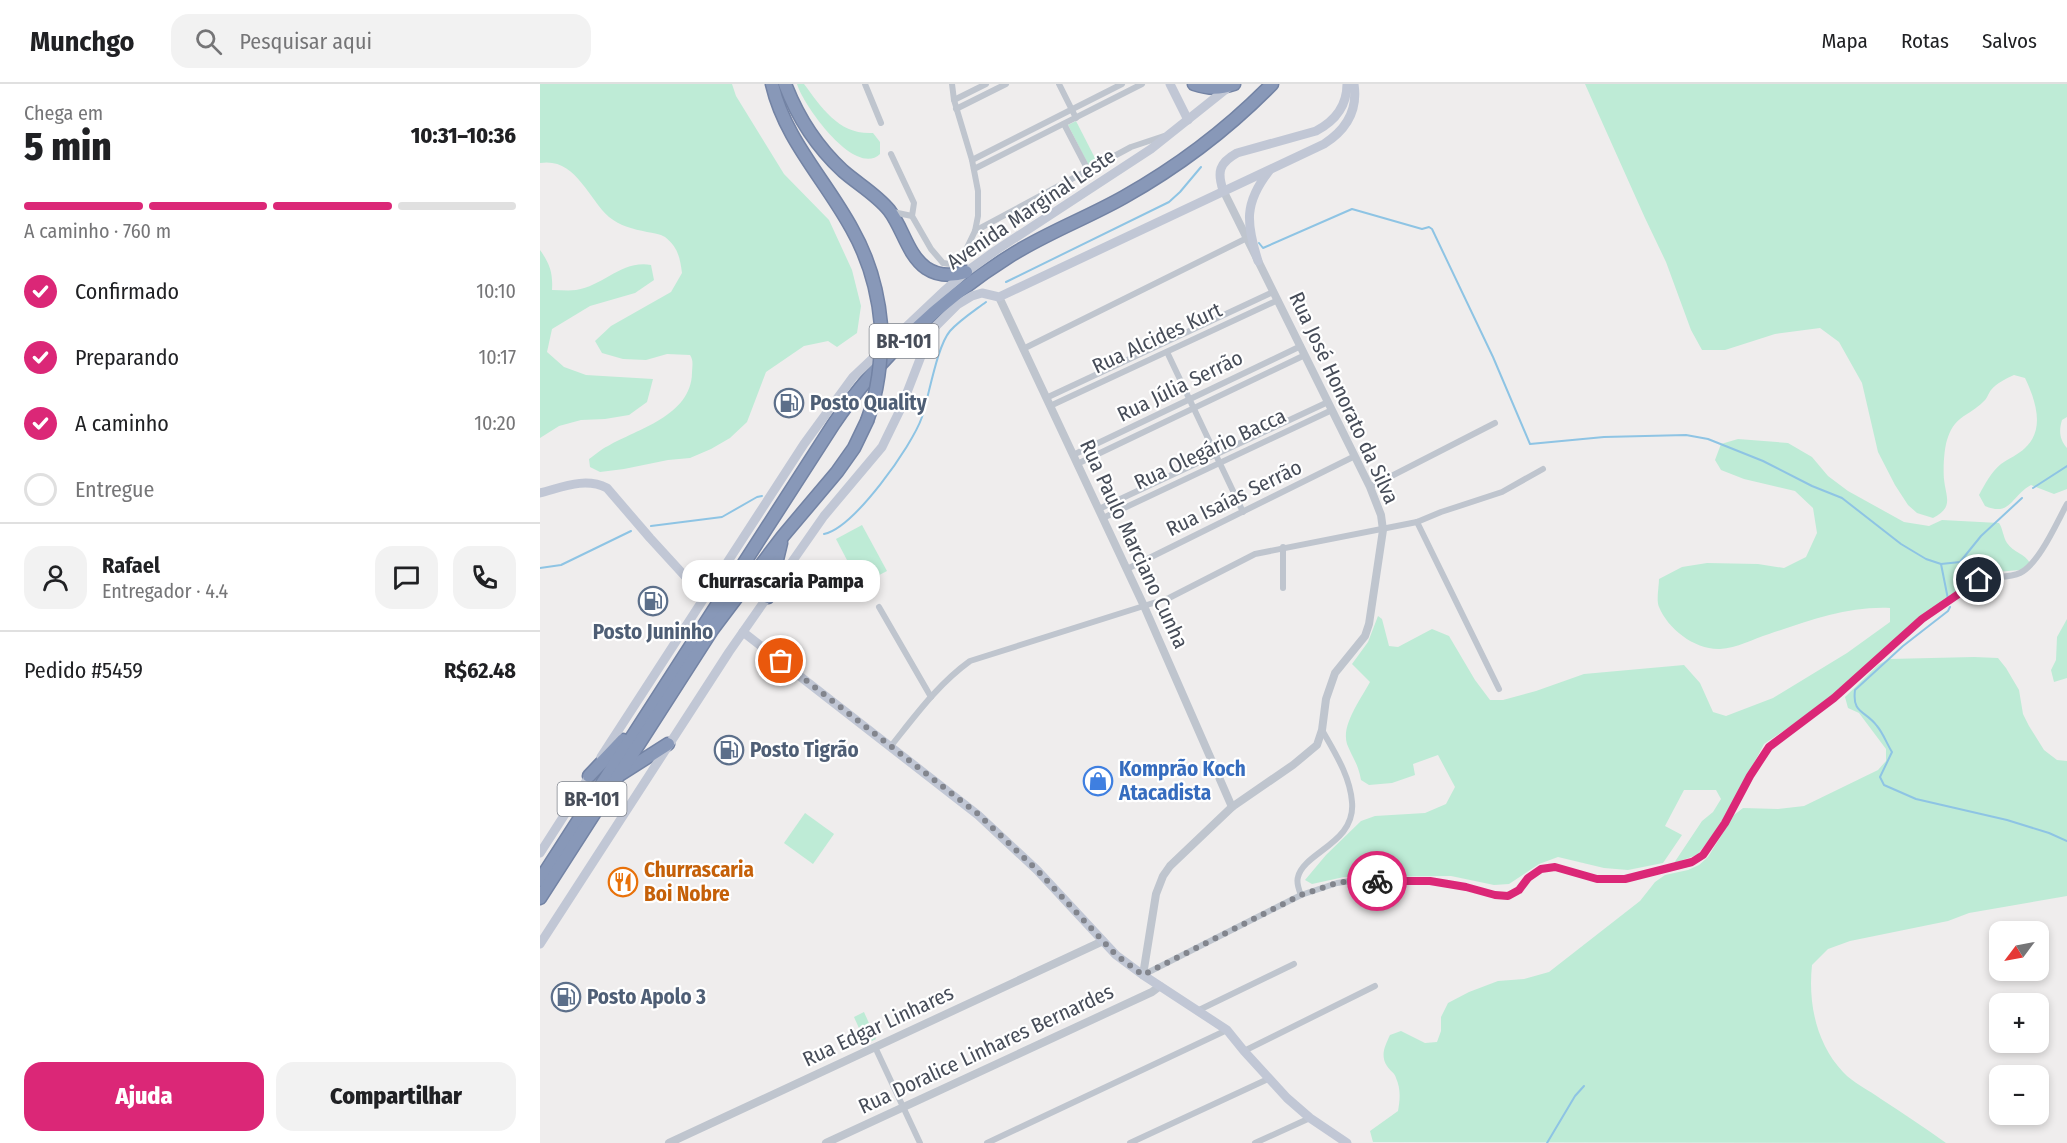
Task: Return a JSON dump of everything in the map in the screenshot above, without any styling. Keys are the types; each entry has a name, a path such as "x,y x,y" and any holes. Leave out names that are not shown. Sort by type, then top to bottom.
{"highway":[{"name":"BR-101","path":"540,898 712,630 783,536 842,466 854,448 867,421 878,386 881,368 881,325 876,290 860,243 842,211 790,133 772,84"},
{"path":"785,84 792,104 806,129 826,154 890,211 915,258 934,272 944,274 966,272"},
{"path":"1194,84 1218,89 1233,84"},
{"name":"BR-101","path":"540,880 837,418 871,373 936,312 1002,261 1161,176 1202,147 1242,114 1272,84"},
{"path":"768,597 783,536"},
{"path":"590,776 644,718"},
{"path":"618,776 668,744"}],"main road":[{"path":"1170,84 1188,120"},
{"name":"Avenida Marginal Leste","path":"540,853 704,597 840,391 871,358 966,272 1130,164 1172,134 1233,84"},
{"path":"1223,190 1219,176 1220,169 1229,157 1324,127 1340,111 1346,99 1347,84"},
{"path":"540,944 743,632 824,516 882,447 901,408 925,346 943,317 972,296 982,293 999,297 1324,144 1349,121 1356,95 1354,84"},
{"path":"1258,261 1249,236 1251,201 1259,184 1271,168"},
{"path":"540,493 580,482 599,484 607,488 704,597"},
{"path":"743,632 978,814 1037,870 1116,955 1227,1030 1268,1078 1310,1118 1347,1143"}],"street":[{"path":"865,84 882,123"},
{"path":"891,154 914,202 912,216 935,254 943,263 950,264 963,256 975,231 979,204 972,160 956,109 951,84"},
{"path":"954,100 986,84"},
{"path":"956,109 1006,84"},
{"path":"1059,84 1076,117"},
{"path":"972,160 1122,84"},
{"path":"974,169 1142,84"},
{"path":"1064,124 1088,170"},
{"path":"975,231 1131,147 1172,134"},
{"path":"1023,349 1249,236 1241,227 1223,190"},
{"path":"890,211 912,216"},
{"name":"Rua José Honorato da Silva","path":"1143,975 1156,894 1162,876 1232,807 1310,752 1320,740 1324,707 1335,673 1365,636 1369,624 1383,530 1381,515 1355,456 1258,261"},
{"name":"Rua Alcides Kurt","path":"1048,402 1273,291"},
{"name":"Rua Paulo Marciano Cunha","path":"999,297 1144,606 1232,807"},
{"name":"Rua Alcides Kurt","path":"1048,402 1164,353 1278,300"},
{"path":"1158,346 1190,400 1243,512"},
{"name":"Rua Júlia Serrão","path":"1075,460 1301,346"},
{"name":"Rua Júlia Serrão","path":"1075,460 1305,356"},
{"path":"1241,375 1245,384"},
{"name":"Rua Olegário Bacca","path":"1101,514 1216,454 1330,406"},
{"name":"Rua Olegário Bacca","path":"1101,514 1220,463 1330,406"},
{"path":"1370,487 1495,423"},
{"name":"Rua Isaías Serrão","path":"1126,569 1355,456"},
{"path":"891,746 931,697 957,670 970,661 1144,606 1191,588 1246,558 1282,547 1418,522 1502,492 1543,469"},
{"path":"1143,975 1301,895 1337,883 1430,881 1508,896 1519,890 1528,878 1541,869 1555,867 1597,879 1625,879 1692,862 1703,855 1725,823 1750,776 1769,747 1834,698 1922,619 1979,580 1989,576 2019,574 2027,569 2039,553 2067,504"},
{"path":"1418,522 1498,689"},
{"path":"1282,547 1283,588"},
{"path":"879,607 931,697"},
{"path":"1301,895 1297,880 1302,867 1333,844 1348,824 1353,804 1348,778 1322,730"},
{"name":"Rua Edgar Linhares","path":"669,1143 1103,941"},
{"path":"1199,1010 1294,964"},
{"name":"Rua Doralice Linhares Bernardes","path":"826,1143 1152,992 1160,986"},
{"path":"1244,1051 1375,986"},
{"path":"987,1143 1227,1030"},
{"path":"875,1047 920,1143"},
{"path":"1130,1143 1268,1078"},
{"path":"1255,1143 1310,1118"}],"green space":[{"path":"540,84 732,84 736,96 784,174 829,220 852,270 861,306 857,333 837,347 828,341 804,346 766,372 747,422 730,438 711,449 690,458 624,469 600,472 590,467 589,459 600,450 647,427 673,411 683,400 689,388 692,373 690,355 667,354 646,360 623,359 602,353 595,341 611,326 671,292 682,273 678,253 665,237 618,223 601,209 572,172 563,166 540,163"},
{"path":"797,84 804,84 825,111 841,125 850,130 873,133 880,142 880,154 870,159 857,156 844,148 819,122"},
{"path":"1585,84 2067,84 2067,417 2062,420 2060,431 2062,441 2067,448 2067,489 2054,494 2031,485 2010,504 2000,509 1985,506 1979,495 1994,471 2025,448 2035,432 2037,414 2025,378 2014,375 1999,383 1978,407 1959,420 1951,430 1944,458 1947,502 1944,510 1933,518 1917,513 1908,505 1895,485 1878,452 1862,383 1839,342 1820,328 1775,334 1725,350 1702,350 1691,330 1666,262"},
{"path":"1076,121 1097,162 1089,166 1068,125"},
{"path":"540,250 550,269 552,290 586,288 621,270 640,264 651,265 654,280 635,293 590,306 552,329 547,352 564,367 586,375 653,379 647,402 629,415 581,420 559,426 540,438"},
{"path":"1738,439 1788,443 1812,457 1828,476 1848,491 1904,522 1929,526 1942,520 1999,523 2007,543 2030,563 2020,570 1996,572 1976,578 1954,597 1921,618 1834,697 1764,744 1722,824 1697,855 1674,863 1702,821 1713,812 1721,799 1716,790 1684,790 1665,826 1682,835 1663,863 1628,870 1604,868 1558,857 1539,864 1509,884 1494,885 1451,876 1344,877 1312,884 1305,880 1326,855 1361,821 1375,816 1425,813 1446,804 1455,787 1438,755 1413,764 1415,775 1392,783 1369,785 1361,780 1346,737 1349,721 1370,682 1352,664 1368,642 1378,616 1382,619 1389,646 1398,647 1432,629 1449,636 1475,680 1490,700 1503,700 1536,691 1584,674 1684,665 1700,683 1713,712 1726,716 1773,698 1847,653 1890,622 1890,608 1859,609 1813,620 1739,645 1720,649 1692,642 1669,623 1658,604 1659,579 1682,567 1707,563 1758,564 1784,568 1806,557 1817,533 1813,508 1795,491 1744,479 1721,470 1715,460 1721,444"},
{"path":"862,525 887,571 860,585 836,539"},
{"path":"2067,619 2067,678 2054,682 2051,670 2056,660 2057,637"},
{"path":"1998,658 2019,690 2023,714 2044,750 2057,760 2067,761 2067,896 1969,913 1948,921 1850,941 1828,949 1812,965 1811,979 1813,1008 1820,1035 1834,1061 1843,1072 1946,1143 1373,1142 1370,1131 1398,1111 1399,1107 1398,1082 1384,1058 1385,1047 1390,1035 1401,1031 1425,1043 1437,1042 1441,1031 1441,1017 1448,1003 1498,981 1524,979 1549,972 1640,901 1655,882 1665,875 1699,865 1708,857 1734,815 1743,808 1778,809 1804,806 1878,770 1886,761 1886,749 1859,713 1848,708 1845,697 1878,665 1889,659"},
{"path":"805,813 834,834 813,864 784,843"},
{"path":"864,1012 876,1039 866,1044 854,1017"}],"waterway":[{"path":"1006,282 1169,202 1201,167"},
{"path":"1259,243 1263,248 1352,209 1422,229 1429,227 1432,229 1493,357 1530,444 1604,437 1686,435 1708,439 1763,461 1812,486 1842,498 1901,544 1926,559 1941,564 1960,562 1981,536 2022,498"},
{"path":"824,534 851,517 895,465 922,417 937,359 945,338 958,323 986,302"},
{"path":"2033,488 2067,466"},
{"path":"651,526 722,517 762,496"},
{"path":"540,568 561,565 631,531"},
{"path":"1941,564 1948,599"},
{"path":"1950,607 1855,690 1857,708 1877,726 1892,752 1880,777 1884,785 1916,799 2007,820 2067,841"},
{"path":"1547,1143 1575,1096 1584,1086"}],"way so far":[{"path":"781,661 978,814 1037,870 1116,955 1143,975 1301,895 1337,883 1377,881"}],"place":[{"name":"Posto Quality","path":"789,403"},
{"name":"Posto Juninho","path":"653,601"},
{"name":"Churrascaria Pampa","path":"781,661"},
{"name":"Posto Tigrão","path":"729,750"},
{"name":"Komprão Koch Atacadista","path":"1098,781"},
{"name":"Churrascaria Boi Nobre","path":"623,882"},
{"name":"Posto Apolo 3","path":"566,997"}],"route":[{"path":"1377,881 1430,881 1508,896 1519,890 1528,878 1541,869 1555,867 1597,879 1625,879 1692,862 1703,855 1725,823 1750,776 1769,747 1834,698 1922,619 1979,580"}]}
